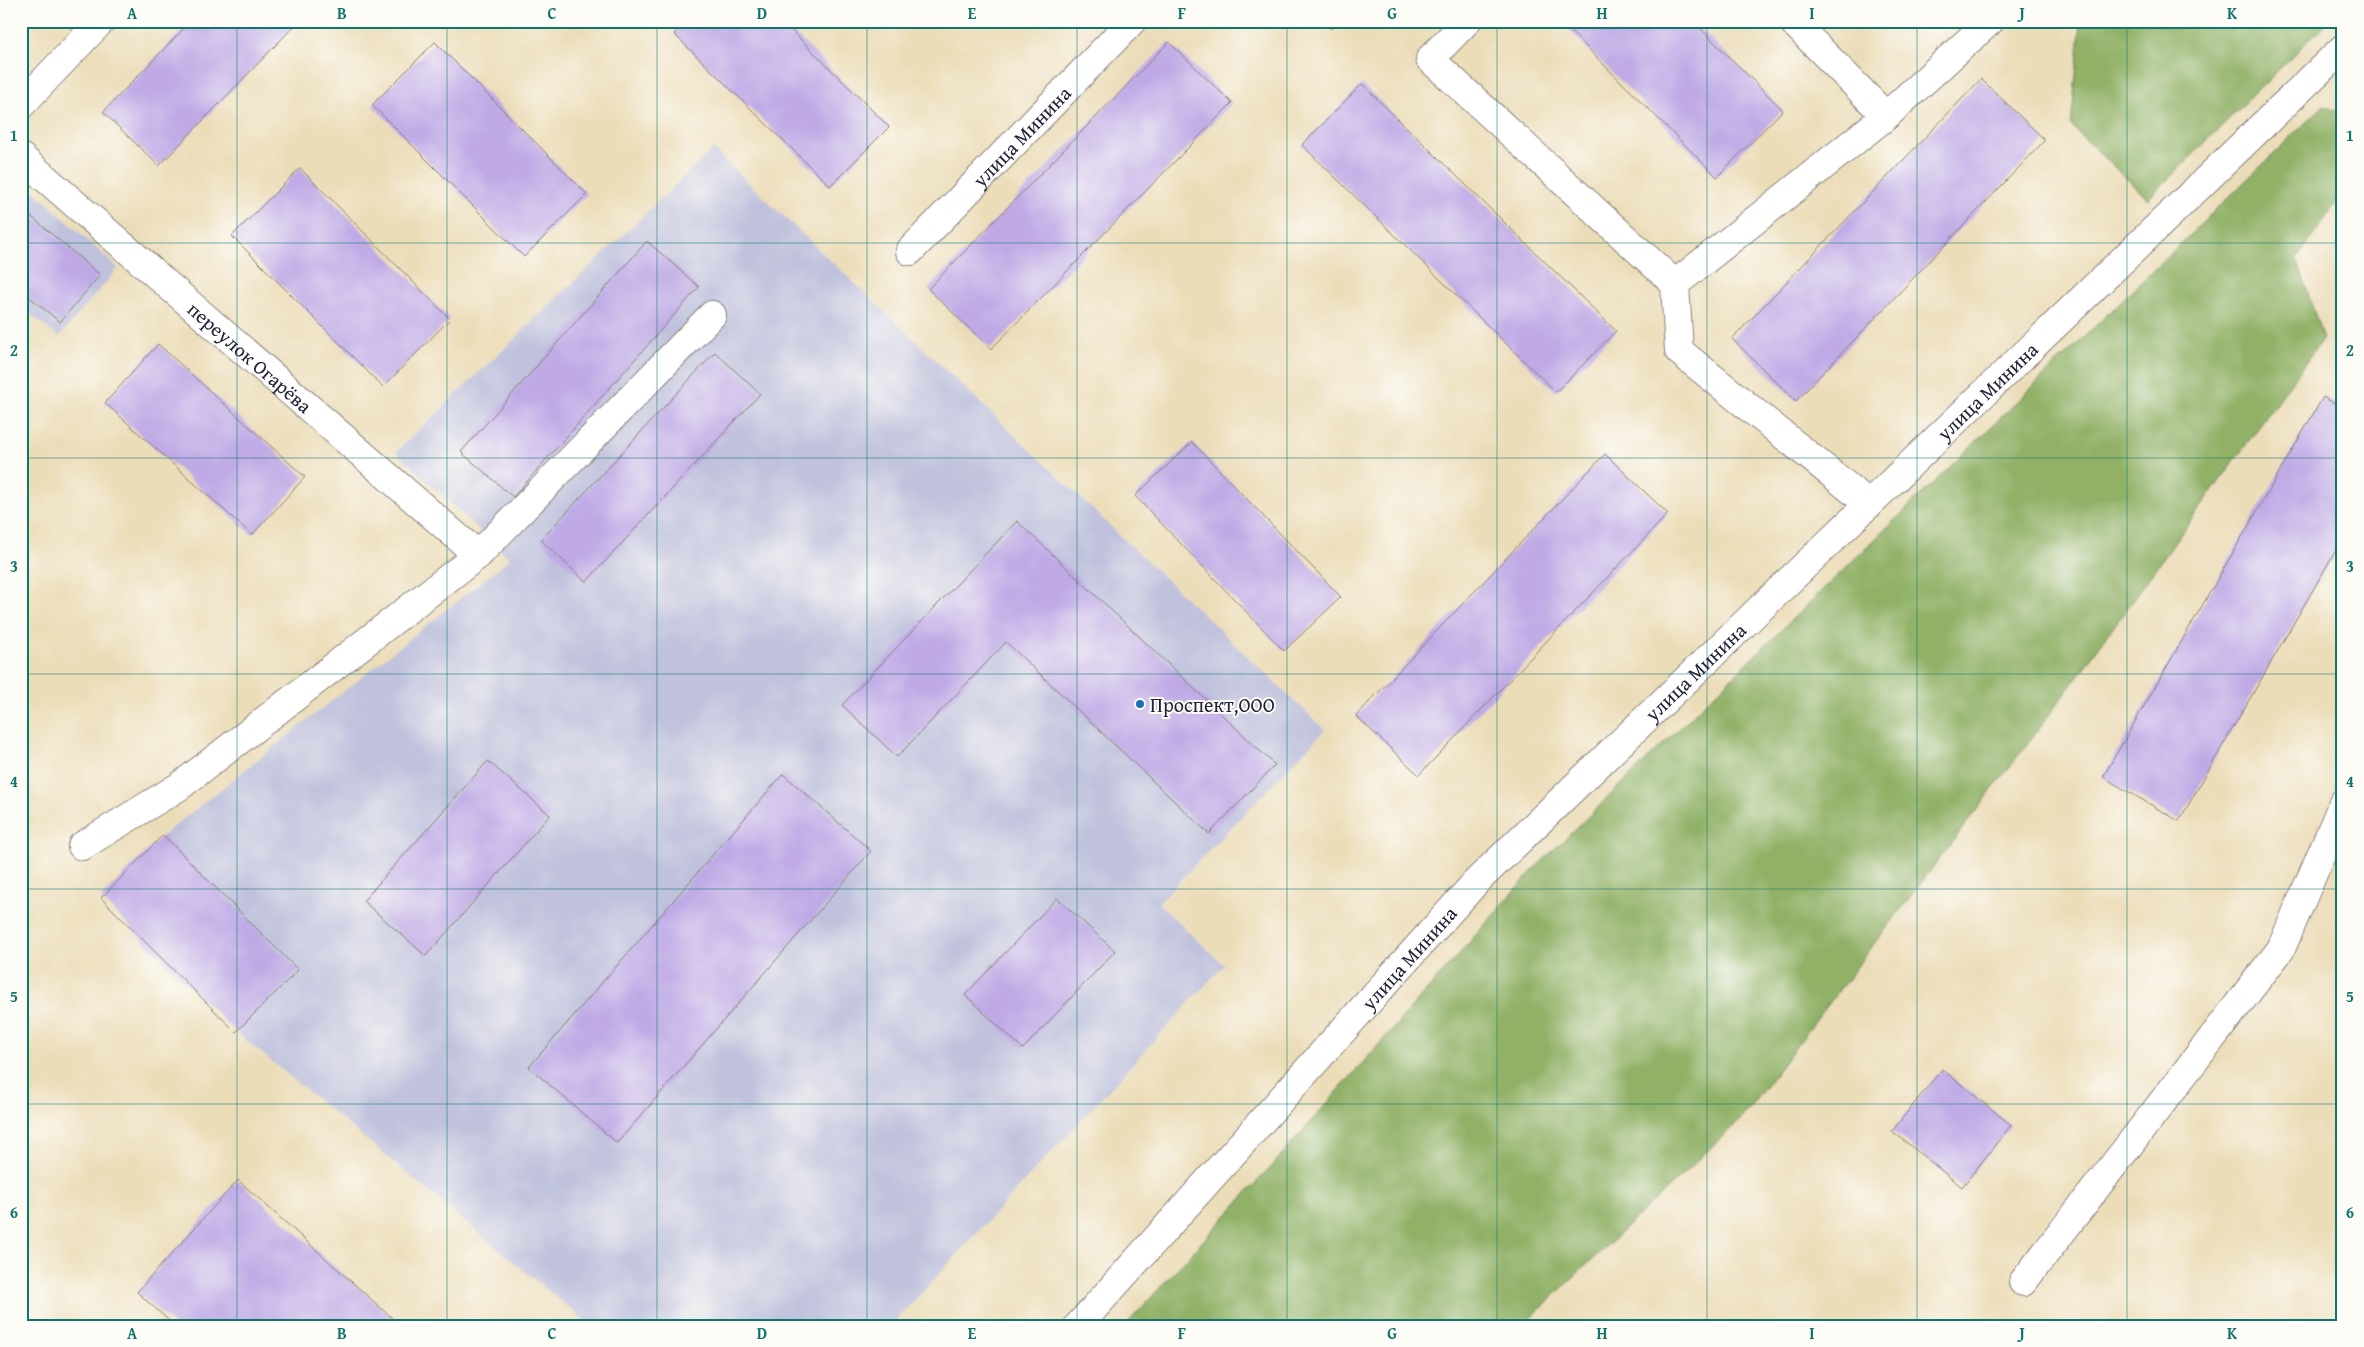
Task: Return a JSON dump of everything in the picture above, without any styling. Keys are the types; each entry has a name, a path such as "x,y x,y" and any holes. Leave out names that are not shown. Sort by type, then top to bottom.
{"street":[{"path":"21,105 101,21"},
{"name":"улица Минина","path":"910,251 1132,21"},
{"path":"1467,21 1430,59 1676,284 1679,351 1869,504"},
{"path":"1792,21 1886,116"},
{"path":"1676,284 1886,116 1990,21"},
{"name":"улица Минина","path":"1078,1326 1477,881 2343,48"},
{"name":"переулок Огарёва","path":"21,157 478,555"},
{"path":"82,846 180,786 478,555 712,314"},
{"path":"2023,1282 2281,949 2343,803"}],"shaded area":[{"path":"713,149 1325,730 1158,903 1224,965 891,1326 591,1326 236,1032 101,898 163,835 510,559 396,452"},
{"path":"21,179 118,268 59,337 21,307"}],"green space":[{"path":"2081,21 2328,21 2148,199 2071,126"},
{"path":"2323,106 2343,113 2343,193 2297,259 2323,339 2053,710 1740,1120 1522,1326 1125,1326 1277,1160 1535,868"}],"building":[{"path":"191,21 299,21 159,166 103,112"},
{"path":"686,21 782,21 889,127 830,186 674,34"},
{"path":"1323,21 1339,21 1331,29"},
{"path":"1560,21 1693,21 1783,110 1717,177"},
{"path":"435,42 587,194 524,257 372,105"},
{"path":"1169,42 1232,103 991,349 928,289"},
{"path":"1981,79 2045,140 1796,401 1732,339"},
{"path":"1362,84 1616,331 1556,392 1302,145"},
{"path":"300,168 450,319 383,387 232,236"},
{"path":"21,208 100,275 60,322 21,290"},
{"path":"647,241 699,287 513,497 461,452"},
{"path":"158,344 305,477 252,535 105,403"},
{"path":"715,352 760,394 586,582 541,540"},
{"path":"2323,397 2343,408 2343,538 2179,821 2103,777"},
{"path":"1192,442 1341,597 1284,651 1135,496"},
{"path":"1605,454 1668,514 1419,775 1356,716"},
{"path":"1017,521 1275,765 1209,834 1006,642 897,757 842,705"},
{"path":"488,761 550,815 426,956 363,901"},
{"path":"783,774 871,851 617,1143 529,1067"},
{"path":"163,835 298,970 236,1032 101,898"},
{"path":"1057,898 1115,951 1023,1049 965,995"},
{"path":"1942,1069 2011,1125 1962,1187 1892,1131"},
{"path":"238,1180 401,1326 175,1326 137,1292"}],"place":[{"name":"Проспект,ООО","path":"1140,704"}]}
